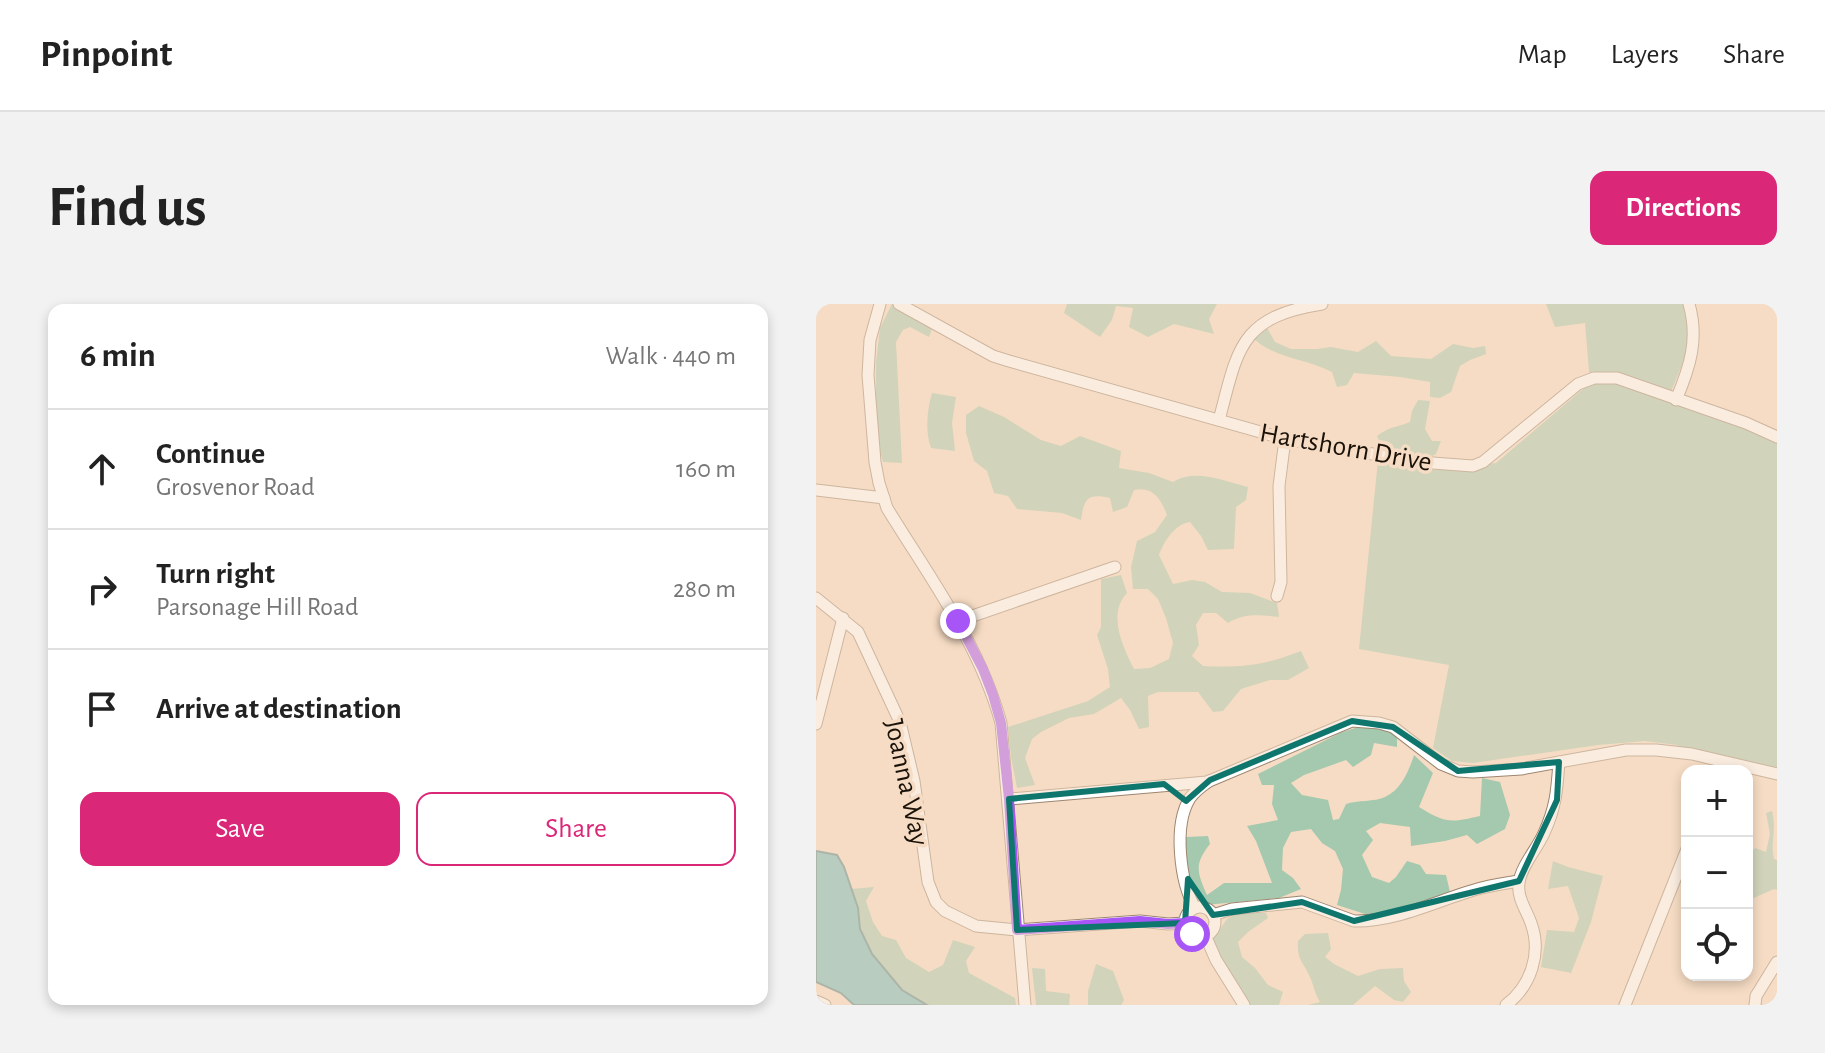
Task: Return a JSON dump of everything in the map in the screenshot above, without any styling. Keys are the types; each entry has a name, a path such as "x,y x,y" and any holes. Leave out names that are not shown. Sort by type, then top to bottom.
{"street":[{"path":"880,304 870,340 868,375 879,483 887,508 973,647 1001,723 1025,1005"},
{"name":"Hartshorn Drive","path":"899,304 993,356 1285,439 1419,462 1473,466 1495,454 1573,388 1594,378 1617,378 1746,423 1777,437"},
{"path":"1219,420 1237,355 1243,344 1259,326 1285,311 1303,305 1322,304"},
{"path":"1676,400 1690,366 1694,345 1689,304"},
{"path":"1277,596 1281,582 1279,486 1285,439"},
{"path":"816,490 884,498"},
{"path":"958,621 1115,567"},
{"name":"Joanna Way","path":"816,598 858,632 900,722 914,781 928,882 936,902 945,911 976,926 1017,930 1140,921 1185,923"},
{"path":"816,724 843,618"},
{"path":"1195,908 1186,887 1181,855 1186,807 1193,794 1210,780 1352,721 1393,727 1441,764 1458,771 1521,769 1626,750 1692,754 1712,765"},
{"path":"1506,1005 1519,994 1533,968 1535,938 1532,924 1520,901 1519,881 1544,834 1557,800 1559,762"},
{"path":"1753,771 1777,774"},
{"path":"1009,799 1210,780"},
{"path":"1164,784 1179,795 1186,807"},
{"path":"1625,1005 1681,864"},
{"path":"1213,915 1232,909 1302,902 1361,921 1392,916 1484,887 1519,881"},
{"path":"1195,908 1204,908 1213,915 1215,921 1211,932 1198,936 1188,930 1185,923 1188,914 1195,908"},
{"path":"1205,935 1216,960 1244,1005"},
{"path":"1755,1005 1756,996 1777,962"},
{"path":"816,1001 825,1005"}],"highlighted area":[{"path":"1352,721 1393,727 1458,771 1559,762 1557,800 1519,881 1354,921 1302,902 1213,915 1188,879 1185,923 1017,930 1009,799 1164,784 1186,801 1210,780"}],"green space":[{"path":"892,304 933,326 929,337 910,327 903,330 896,342 902,463 883,462 876,437 876,363 880,328"},
{"path":"1067,304 1217,304 1209,319 1214,334 1174,324 1148,337 1129,327 1133,308 1116,306 1112,320 1100,337 1064,313"},
{"path":"1546,304 1683,304 1693,338 1668,399 1777,435 1777,778 1753,771 1753,765 1731,765 1692,754 1677,745 1645,741 1473,763 1452,761 1433,748 1449,665 1359,649 1378,460 1435,470 1496,463 1590,383 1585,323 1555,327"},
{"path":"1266,326 1275,342 1291,349 1331,347 1358,352 1376,341 1391,356 1431,359 1453,344 1473,348 1485,346 1486,354 1460,366 1451,392 1440,398 1430,397 1430,382 1400,377 1354,373 1347,385 1337,387 1332,372 1270,350 1252,337"},
{"path":"932,393 956,397 952,423 955,451 931,448 927,420"},
{"path":"1418,400 1430,401 1425,429 1432,441 1441,441 1436,454 1423,461 1384,451 1377,436 1410,422"},
{"path":"979,406 1041,440 1061,446 1080,436 1121,451 1119,468 1149,473 1173,482 1200,476 1248,487 1246,500 1236,507 1234,549 1208,550 1190,522 1171,534 1159,555 1173,584 1192,580 1205,582 1222,592 1250,593 1277,603 1279,617 1247,616 1228,623 1216,613 1203,613 1196,625 1199,645 1192,656 1203,666 1229,666 1276,660 1301,651 1309,668 1288,680 1270,680 1241,689 1223,711 1213,712 1198,692 1158,692 1148,696 1149,727 1139,729 1121,698 1094,714 1069,718 1032,739 1025,758 1035,785 1017,788 1008,727 1088,701 1110,687 1108,669 1097,635 1101,627 1101,579 1121,575 1127,593 1118,611 1119,631 1134,669 1150,668 1169,659 1173,643 1166,618 1158,599 1148,589 1133,589 1131,567 1137,541 1155,532 1167,515 1155,495 1141,489 1134,490 1127,507 1113,512 1110,498 1097,496 1088,499 1081,520 1062,513 1017,509 1008,496 994,493 987,471 974,461 966,433 966,415"},
{"path":"1361,726 1397,733 1397,747 1374,743 1371,755 1353,767 1346,760 1291,783 1302,795 1328,800 1333,820 1339,819 1346,804 1376,800 1396,790 1414,755 1433,773 1419,807 1442,819 1480,816 1482,778 1500,782 1510,815 1505,829 1477,844 1467,835 1411,846 1410,827 1380,823 1366,831 1373,840 1362,855 1372,877 1389,883 1407,861 1420,865 1426,874 1446,875 1450,892 1393,911 1365,914 1337,905 1343,869 1335,851 1322,843 1311,829 1291,832 1283,848 1282,870 1301,889 1279,898 1205,905 1191,894 1184,863 1186,837 1208,836 1210,844 1199,863 1207,895 1224,883 1272,883 1247,826 1278,820 1272,804 1274,785 1262,785 1258,774 1340,733"},
{"path":"1772,811 1774,824 1777,890 1753,898 1753,850 1755,848 1766,852 1770,834 1766,813"},
{"path":"1553,861 1603,876 1591,922 1571,973 1541,967 1547,930 1574,932 1579,918 1568,886 1548,889"},
{"path":"874,887 866,901 873,922 882,936 896,940 906,958 929,972 943,965 953,940 975,947 966,961 969,973 1015,998 1016,1005 927,1005 902,990 872,954 860,929 858,908 851,889"},
{"path":"1238,913 1266,913 1268,918 1238,942 1242,957 1268,985 1283,992 1279,1005 1249,1005 1209,945 1227,919"},
{"path":"1328,933 1331,949 1325,957 1358,976 1380,969 1403,968 1404,981 1411,992 1403,1002 1394,1000 1375,986 1353,1005 1308,1005 1320,1002 1300,957 1298,941 1305,934"},
{"path":"1096,964 1113,971 1124,1000 1121,1005 1088,1005 1088,991"},
{"path":"1032,968 1045,969 1046,991 1070,994 1069,1005 1036,1005"}],"water":[{"path":"816,851 837,855 844,867 858,908 860,929 872,954 902,990 927,1005 854,1005 841,993 816,982"}],"route":[{"path":"958,621 983,669 1001,723 1017,930 1140,921 1185,923 1192,934"}]}
